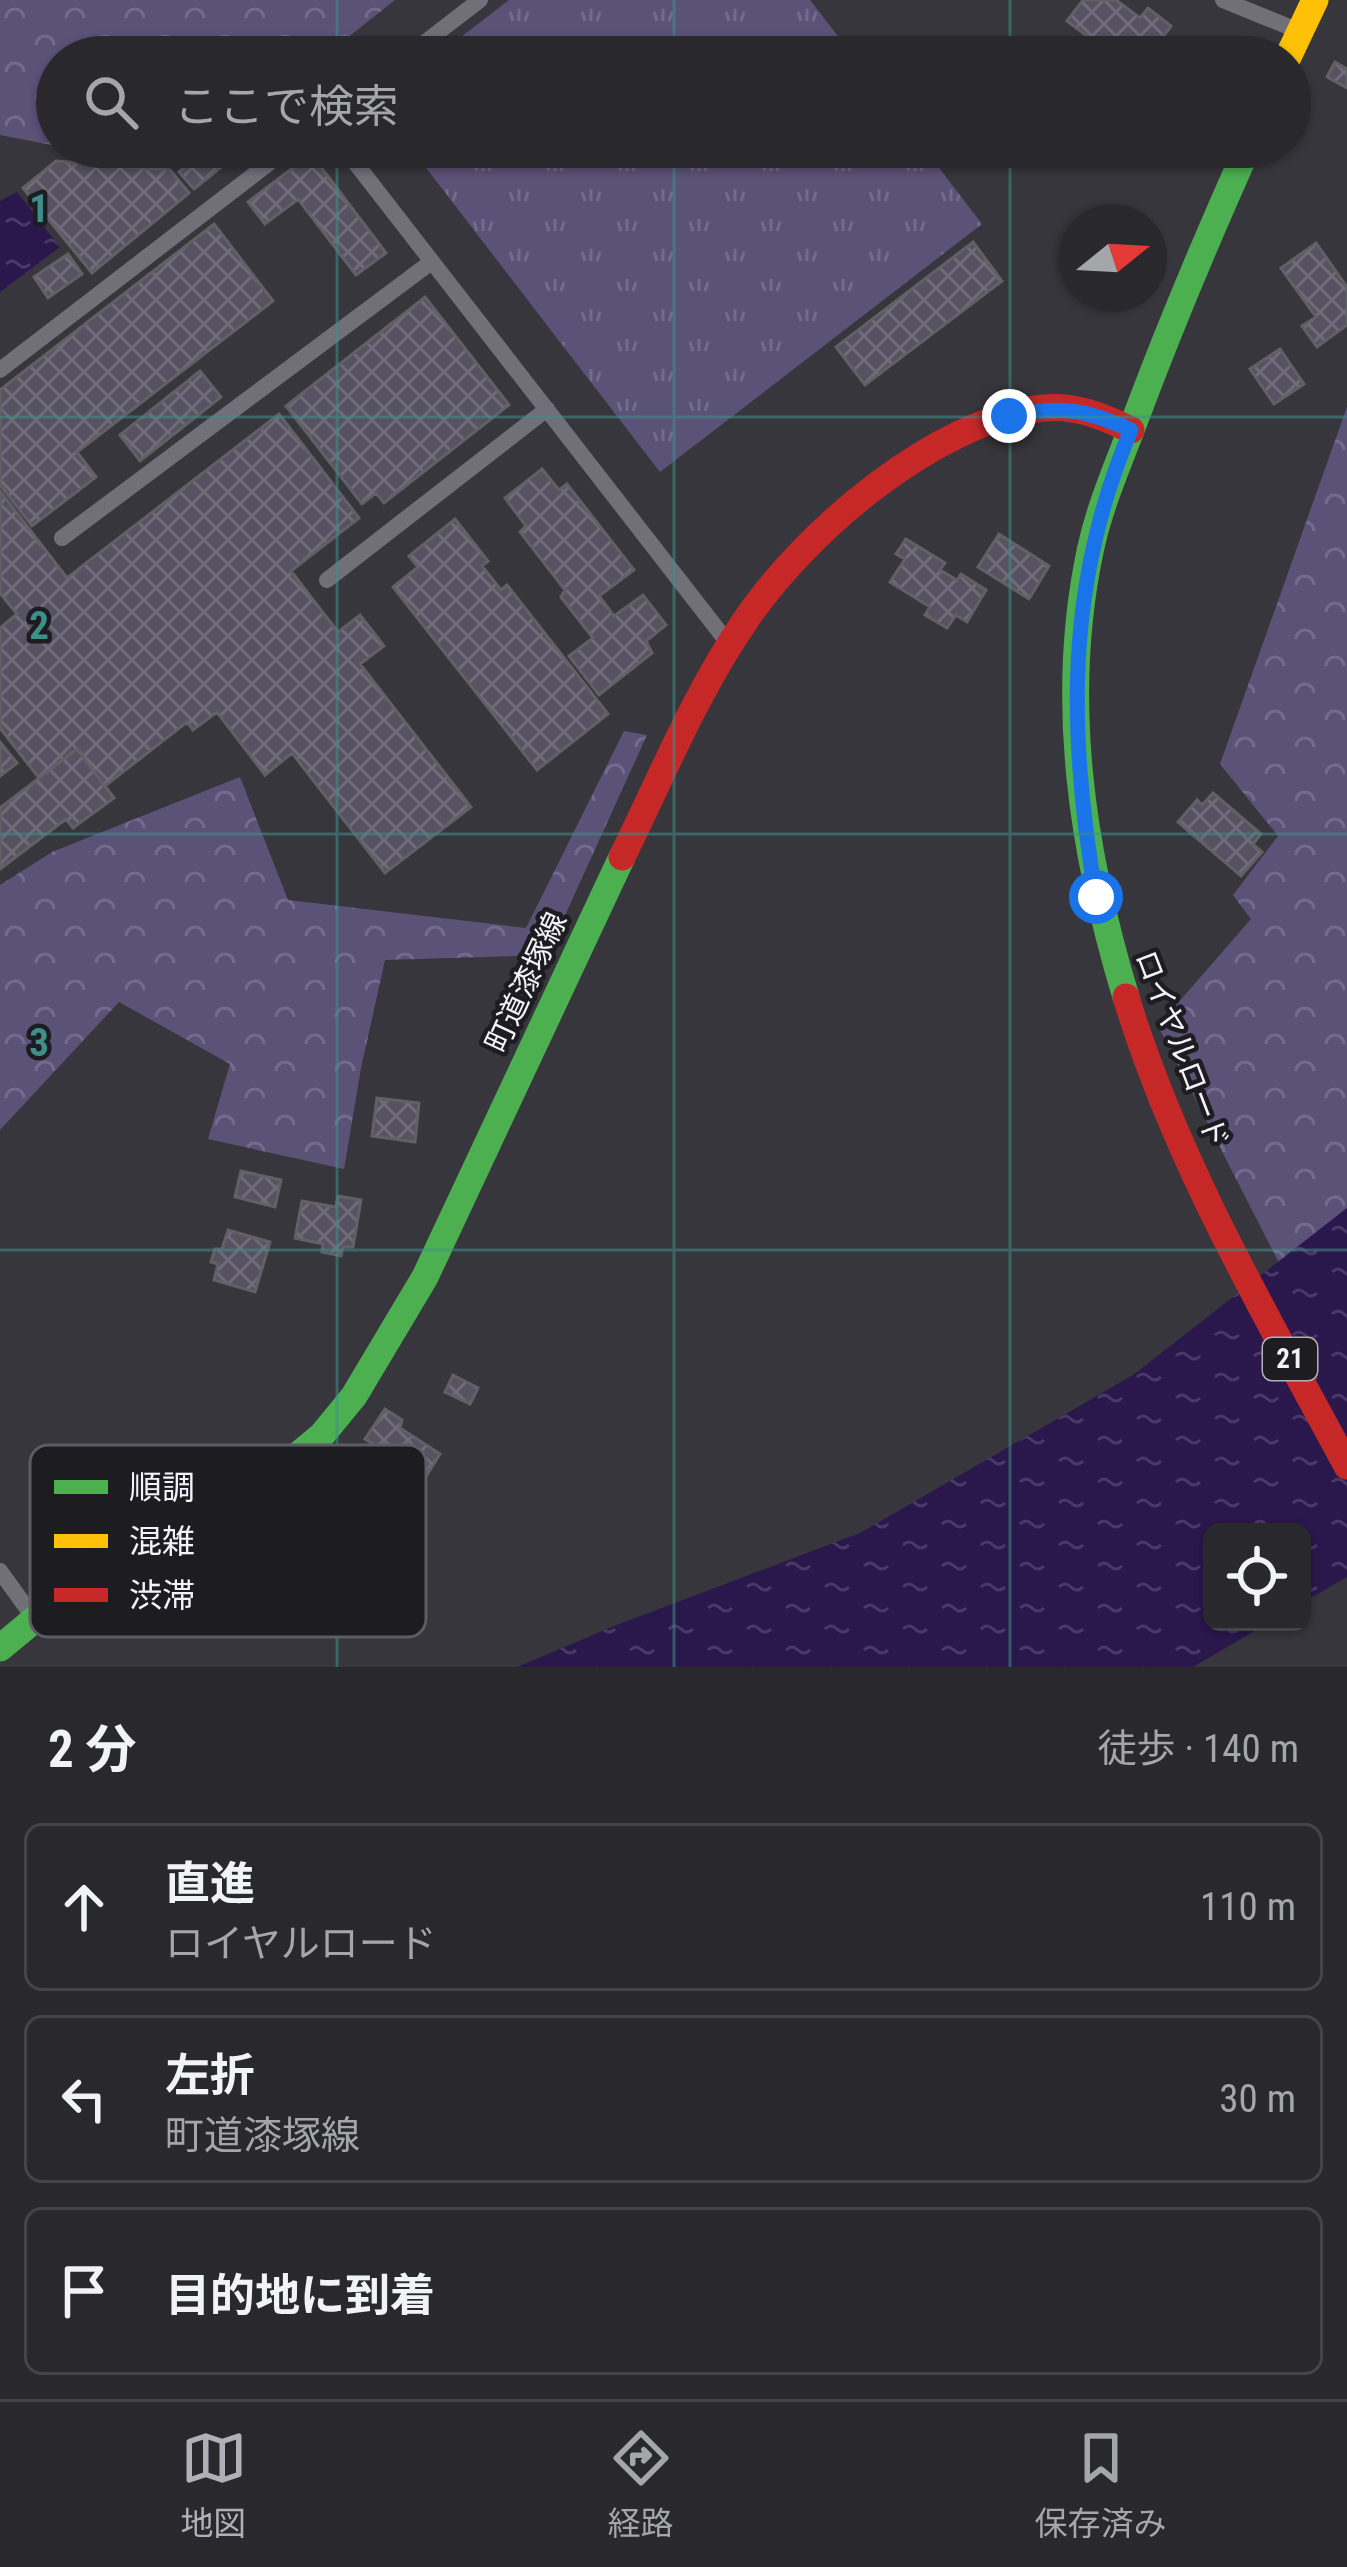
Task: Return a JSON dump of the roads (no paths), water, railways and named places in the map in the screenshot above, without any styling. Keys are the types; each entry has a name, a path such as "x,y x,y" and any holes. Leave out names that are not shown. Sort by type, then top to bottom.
{"street":[{"path":"1297,36 1315,0"},
{"name":"ロイヤルロード","path":"1239,168 1156,360 1112,473 1096,531 1078,625 1075,711 1082,814 1096,897 1151,1078 1233,1251 1347,1466"},
{"name":"町道漆塚線","path":"310,1445 354,1396 424,1277 580,942 729,644 775,582 891,473 945,441 1009,416 1052,408 1090,411 1131,430"},
{"name":"町道漆塚線","path":"0,1648 30,1623"}],"lane":[{"path":"434,36 481,0"},
{"path":"1223,0 1280,36"},
{"path":"0,370 263,168"},
{"path":"359,168 729,644"},
{"path":"62,538 430,263"},
{"path":"327,580 547,409"},
{"path":"0,1571 30,1612"}],"water":[{"path":"17,192 60,247 0,292 0,201"},
{"path":"1347,1208 1347,1577 1311,1598 1311,1523 1203,1523 1203,1631 1255,1631 1193,1667 517,1667 860,1533 1133,1375"}]}
